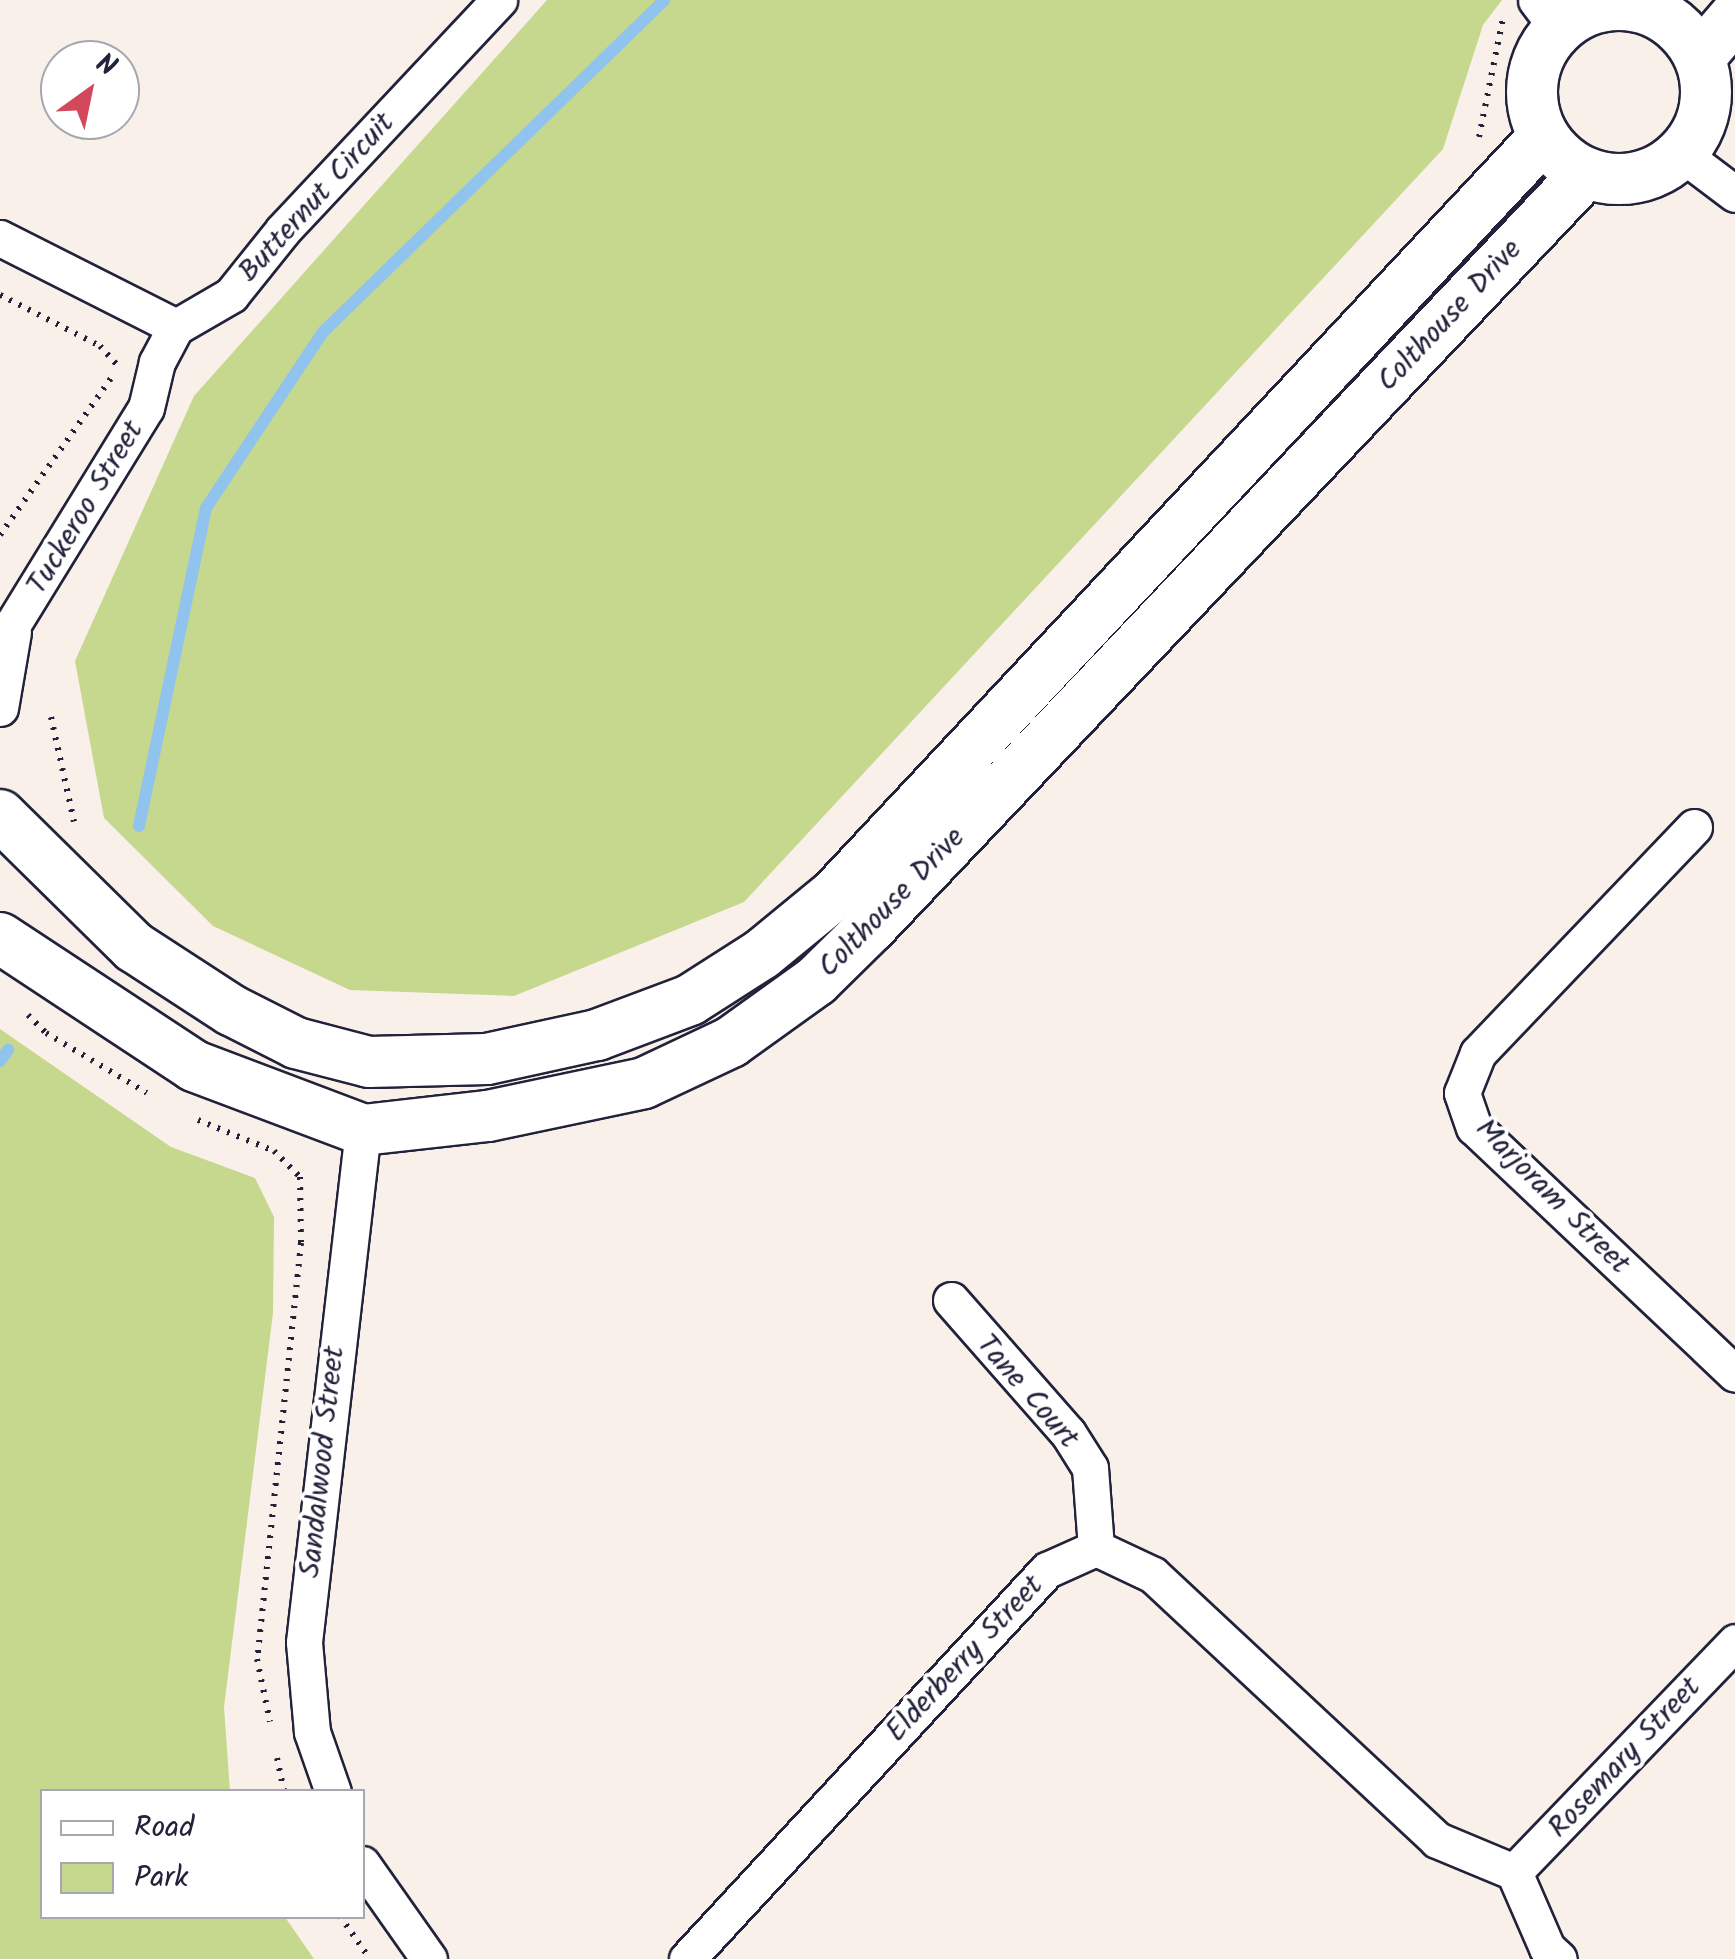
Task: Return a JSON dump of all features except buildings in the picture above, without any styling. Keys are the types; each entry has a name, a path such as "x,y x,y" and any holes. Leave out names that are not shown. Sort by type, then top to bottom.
{"street":[{"name":"Butternut Circuit","path":"176,327 231,295 282,230 499,0"},
{"path":"1662,6 1700,57 1706,108 1682,154 1637,178 1586,173 1544,136 1532,80 1534,13 1662,6"},
{"path":"1700,57 1735,16"},
{"name":"Colthouse Drive","path":"0,815 134,948 231,1010 296,1043 368,1062 487,1059 597,1036 690,1000 762,954 835,894 1544,136"},
{"path":"1682,154 1735,194"},
{"name":"Colthouse Drive","path":"0,938 194,1066 363,1130 488,1116 644,1083 731,1042 816,982 1586,173"},
{"path":"0,238 176,327"},
{"name":"Tuckeroo Street","path":"0,708 6,638 88,494 146,408 157,362 176,327"},
{"name":"Marjoram Street","path":"1694,826 1478,1053 1462,1092 1474,1127 1735,1374"},
{"path":"363,1130 368,1062"},
{"name":"Sandalwood Street","path":"332,1789 312,1732 304,1642 363,1130"},
{"name":"Tane Court","path":"951,1300 1068,1433 1090,1468 1096,1548"},
{"path":"1096,1548 1153,1575 1438,1840 1514,1872 1548,1948 1559,1959"},
{"name":"Elderberry Street","path":"687,1959 1047,1570 1096,1548"},
{"name":"Rosemary Street","path":"1514,1872 1735,1642"},
{"path":"365,1868 429,1959"}],"path":[{"path":"1472,152 1534,13"},
{"path":"0,295 100,346 119,364 0,535"},
{"path":"51,718 78,834"},
{"path":"23,1010 46,1033 160,1100"},
{"path":"193,1118 274,1151 300,1178 301,1243 257,1659 272,1735"},
{"path":"276,1754 283,1789"},
{"path":"342,1919 370,1959"}],"green space":[{"path":"547,0 1502,0 1483,25 1443,149 744,902 514,996 350,990 213,926 104,818 75,661 194,396"},
{"path":"0,1029 171,1147 255,1178 274,1217 273,1313 224,1707 230,1789 40,1789 40,1919 286,1919 314,1959 0,1959"}],"waterway":[{"path":"139,826 206,508 323,332 664,0"},
{"path":"0,1061 8,1050"}]}
